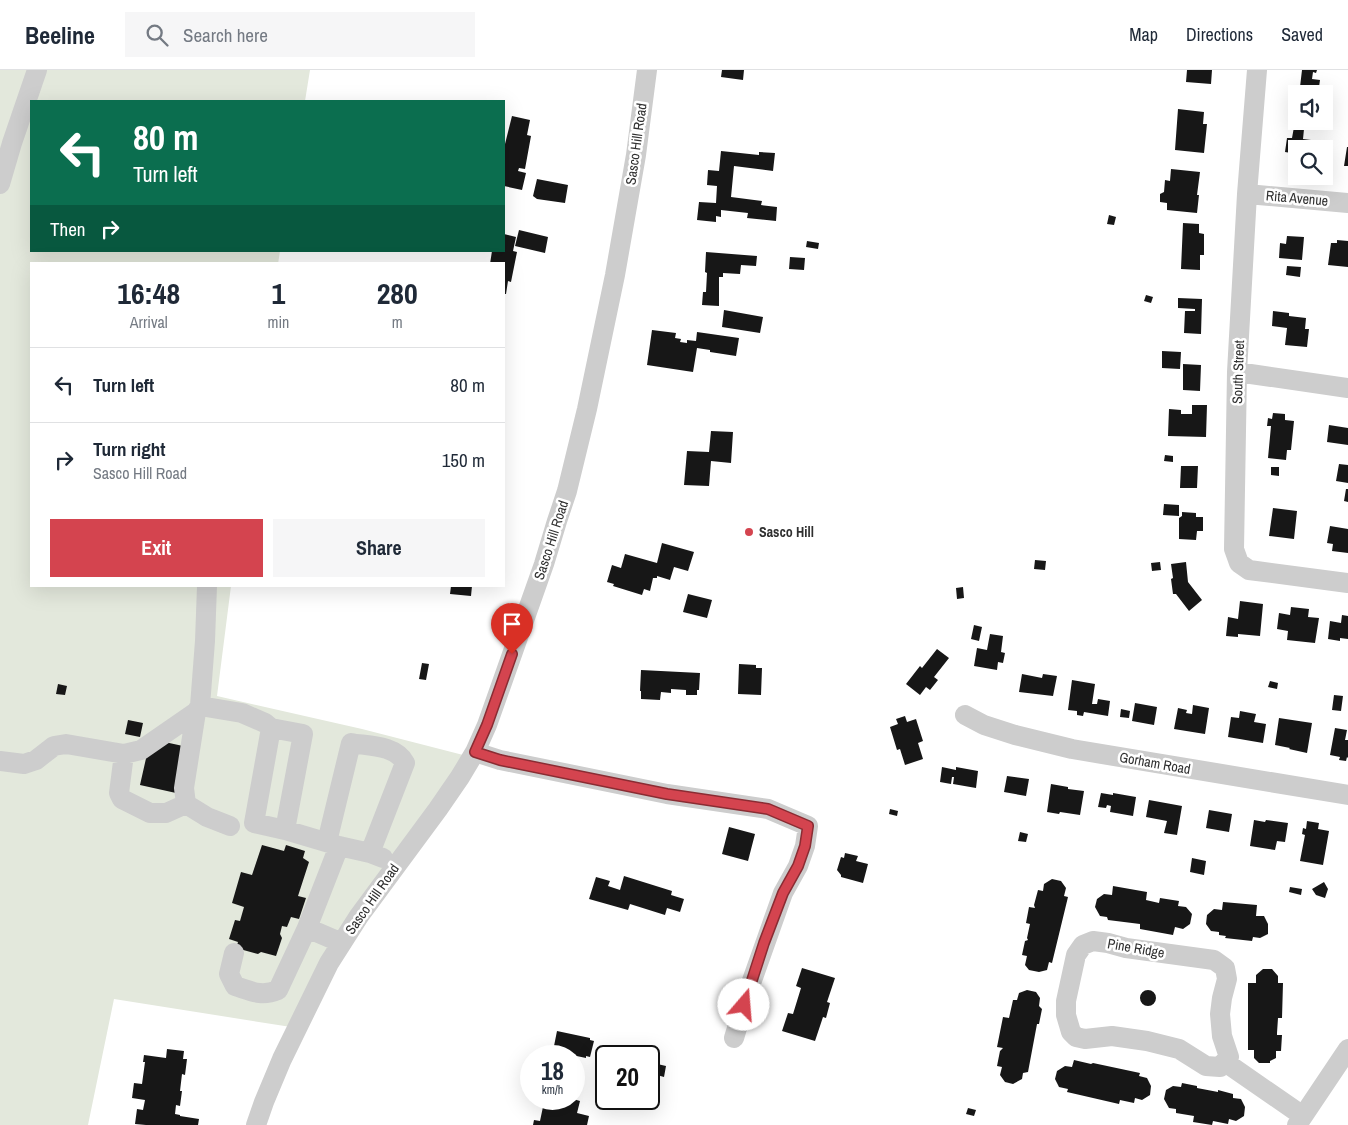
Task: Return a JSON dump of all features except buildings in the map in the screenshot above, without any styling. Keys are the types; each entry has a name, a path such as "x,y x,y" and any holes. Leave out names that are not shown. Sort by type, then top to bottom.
{"street":[{"path":"0,184 37,70"},
{"name":"Sasco Hill Road","path":"256,1125 286,1050 329,963 359,916 460,777 475,752 487,725 544,564 568,488 587,409 615,275 636,155 647,70"},
{"name":"South Street","path":"1257,70 1247,194 1237,372 1234,549 1239,563 1249,570 1348,583"},
{"name":"Rita Avenue","path":"1247,194 1348,203"},
{"path":"1237,372 1348,388"},
{"path":"186,804 184,788 198,709 205,641 207,587"},
{"path":"0,761 24,764 36,760 54,746 66,744 124,754 141,750 198,709 242,713 266,723 271,728 303,734 284,830"},
{"name":"Gorham Road","path":"965,715 984,725 1015,735 1072,749 1348,795"},
{"path":"271,728 254,824 370,853 396,864"},
{"path":"234,953 229,974 234,986 258,994 270,994 278,990 307,928 333,844 351,743 388,749 401,756 405,763 370,853"},
{"path":"475,752 500,760 667,794 768,809 808,826 805,846 798,866 783,893 749,988 734,1038"},
{"path":"124,754 119,793 122,799 150,813 166,813 186,804"},
{"path":"186,804 207,817 230,826"},
{"path":"307,928 342,943"},
{"name":"Pine Ridge","path":"1093,941 1126,948 1214,960 1225,968 1227,979 1220,1014 1222,1036 1229,1057 1224,1062 1220,1068 1206,1066 1179,1049 1147,1040 1112,1036 1085,1039 1076,1037 1071,1032 1066,1015 1066,1000 1076,954 1083,945 1093,941"},
{"path":"1224,1062 1300,1120 1348,1049"}],"shaded area":[{"path":"0,70 310,70 305,100 30,100 30,252 280,252 278,262 30,262 30,587 231,587 217,696 362,729 467,756 291,1027 114,999 88,1125 0,1125"}],"place":[{"name":"Sasco Hill","path":"749,532"}],"route":[{"path":"512,654 487,725 475,752 500,760 667,794 768,809 808,826 805,846 798,866 783,893 764,943 744,1005"}]}
